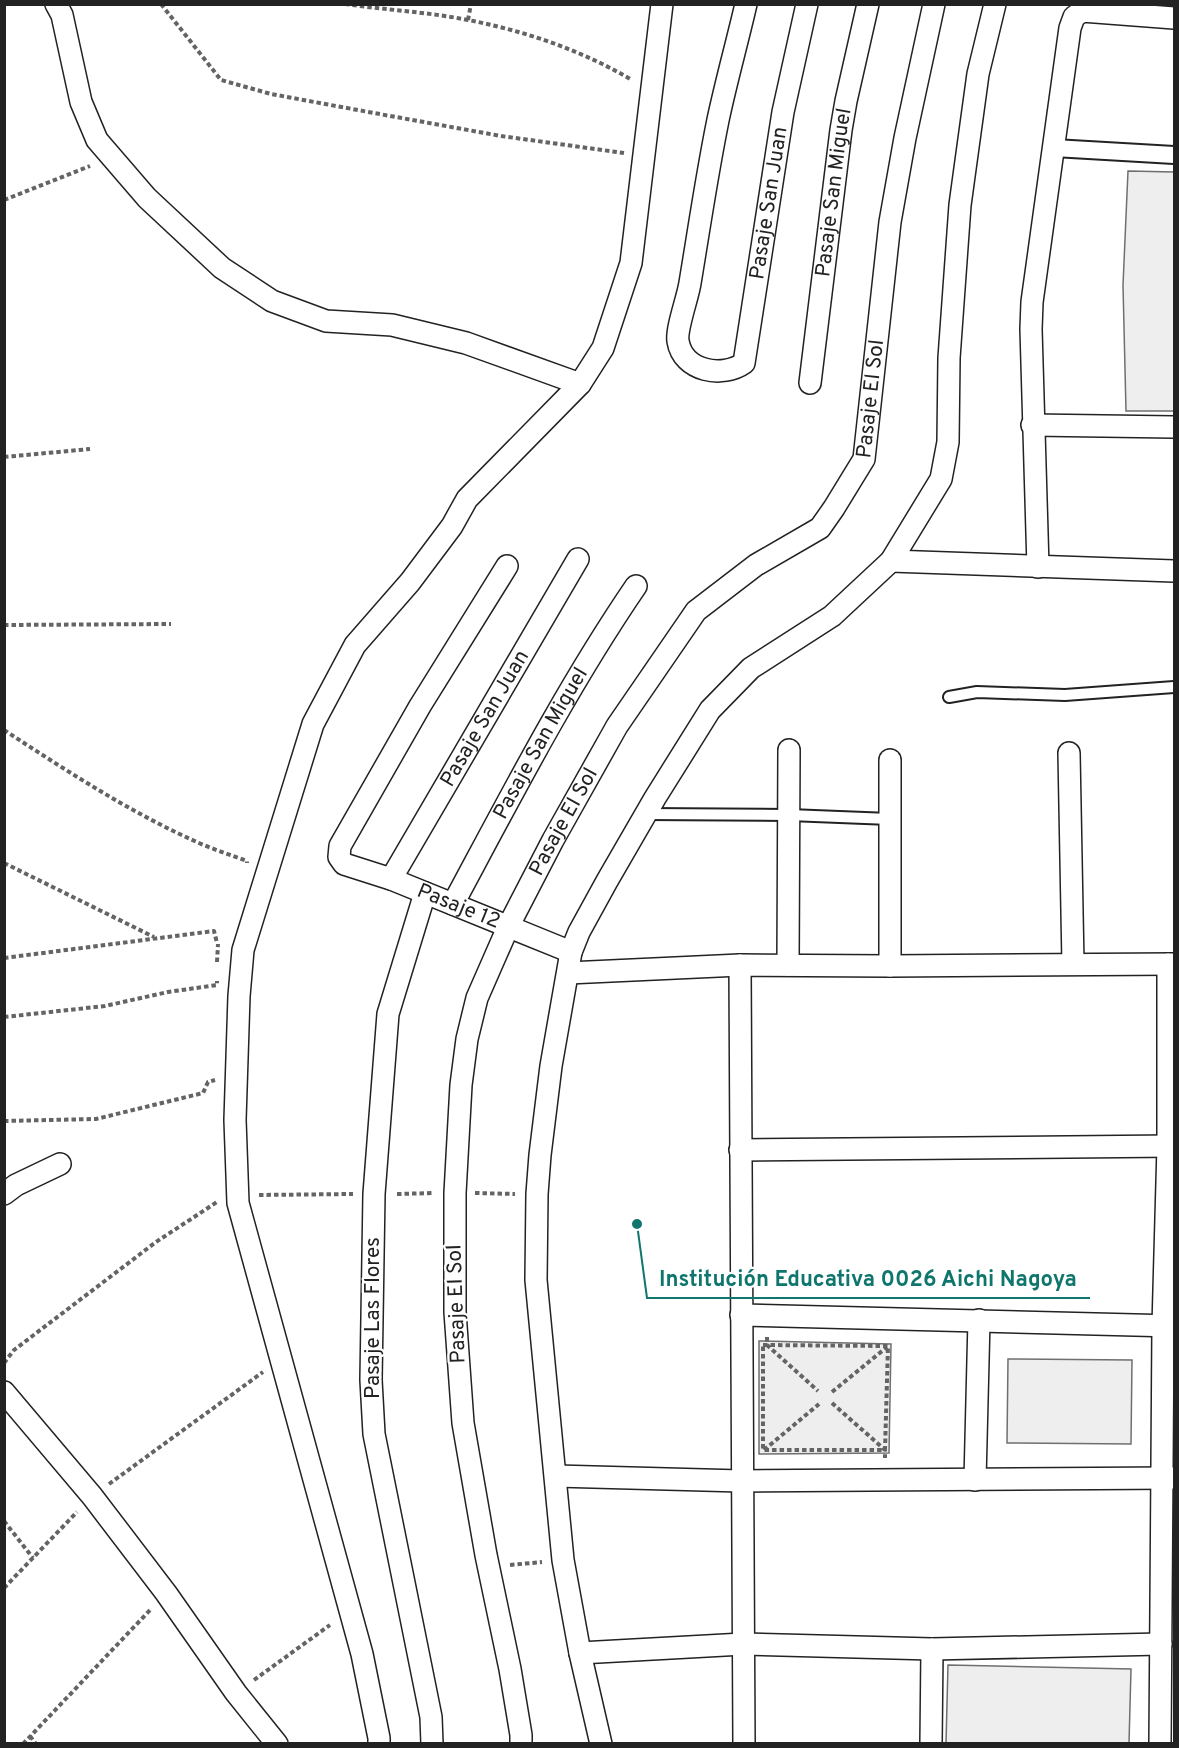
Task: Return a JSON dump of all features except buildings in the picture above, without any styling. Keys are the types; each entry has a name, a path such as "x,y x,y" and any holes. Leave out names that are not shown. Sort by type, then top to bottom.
{"street":[{"path":"56,4 62,15 81,102 96,140 147,198 222,268 272,301 326,321 392,325 466,343 580,384"},
{"path":"379,1743 362,1654 238,1203 235,1119 239,996 243,950 312,724 355,645 410,582 452,526 467,499 580,384 603,348 631,263 662,4"},
{"name":"Pasaje San Juan","path":"746,4 718,120 689,291 677,339 684,356 691,362 706,370 716,372 736,369 744,363 783,112 807,4"},
{"name":"Pasaje San Miguel","path":"810,383 841,130 868,4"},
{"name":"Pasaje El Sol","path":"521,1739 463,1423 455,1312 455,1193 460,1085 467,1039 477,998 509,925 553,840 617,726 696,611 756,565 820,528 864,459 890,222 905,138 934,4"},
{"path":"601,1743 580,1653 563,1560 536,1280 540,1155 551,1066 570,963 579,932 646,814 710,710 751,668 832,616 891,561 941,479 948,442 949,358 960,205 978,74 995,4"},
{"path":"1038,567 1030,358 1032,302 1070,28 1074,17 1082,11 1174,18"},
{"path":"1054,147 1174,155"},
{"path":"1032,425 1174,427"},
{"name":"Pasaje San Juan","path":"391,879 578,559"},
{"path":"891,561 1174,570"},
{"name":"Pasaje 12","path":"507,566 420,706 340,846 339,857 344,864 391,879 509,925 570,963"},
{"name":"Pasaje San Miguel","path":"453,904 559,706 596,644 636,586"},
{"path":"788,965 789,750"},
{"path":"1069,753 1073,964"},
{"path":"890,760 890,966"},
{"name":"Pasaje Las Flores","path":"425,893 388,1014 374,1194 371,1380 375,1434 431,1717 432,1743"},
{"path":"570,963 890,966 1171,964 1168,1478 1161,1644 1160,1743"},
{"path":"740,964 744,1743"},
{"path":"740,1150 1171,1146"},
{"path":"4,1194 16,1185 60,1164"},
{"path":"741,1315 1169,1326"},
{"path":"975,1480 979,1320"},
{"path":"4,1392 92,1496 166,1593 236,1693 277,1743"},
{"path":"556,1476 741,1481 1168,1478"},
{"path":"580,1653 743,1644 932,1649 1161,1644"},
{"path":"931,1743 932,1649"}],"lane":[{"path":"949,697 978,692 1065,695 1174,687"},
{"path":"646,814 789,815 890,819"}],"path":[{"path":"161,4 221,80 271,94 501,136 645,156"},
{"path":"468,20 471,4"},
{"path":"345,5 468,20 536,37 615,70 652,92"},
{"path":"4,200 111,157"},
{"path":"4,457 90,449"},
{"path":"4,625 171,624"},
{"path":"4,730 68,772 126,806 199,843 247,861 246,866 267,872"},
{"path":"4,863 156,938"},
{"path":"4,958 214,931 218,944 217,964"},
{"path":"218,944 243,950"},
{"path":"4,1017 105,1006 217,984 217,974"},
{"path":"4,1121 96,1119 203,1093 208,1082 237,1074"},
{"path":"4,1363 14,1350 156,1242 238,1188"},
{"path":"767,1315 767,1345 818,1391"},
{"path":"885,1480 890,1319"},
{"path":"764,1481 763,1345 888,1346"},
{"path":"832,1392 888,1346"},
{"path":"4,1588 92,1496 281,1359"},
{"path":"832,1403 885,1450"},
{"path":"763,1450 819,1404"},
{"path":"763,1450 885,1450"},
{"path":"4,1521 33,1558"},
{"path":"508,1566 563,1560"},
{"path":"23,1743 166,1593"},
{"path":"236,1693 349,1611"},
{"path":"30,1736 36,1743"}],"shaded area":[{"path":"1128,171 1174,172 1174,411 1126,411 1123,285"},
{"path":"759,1341 891,1344 889,1453 759,1454"},
{"path":"1008,1359 1132,1360 1131,1444 1007,1443"},
{"path":"948,1665 1131,1669 1129,1743 946,1743"}],"place":[{"name":"Institución Educativa 0026 Aichi Nagoya","path":"637,1224"}]}
